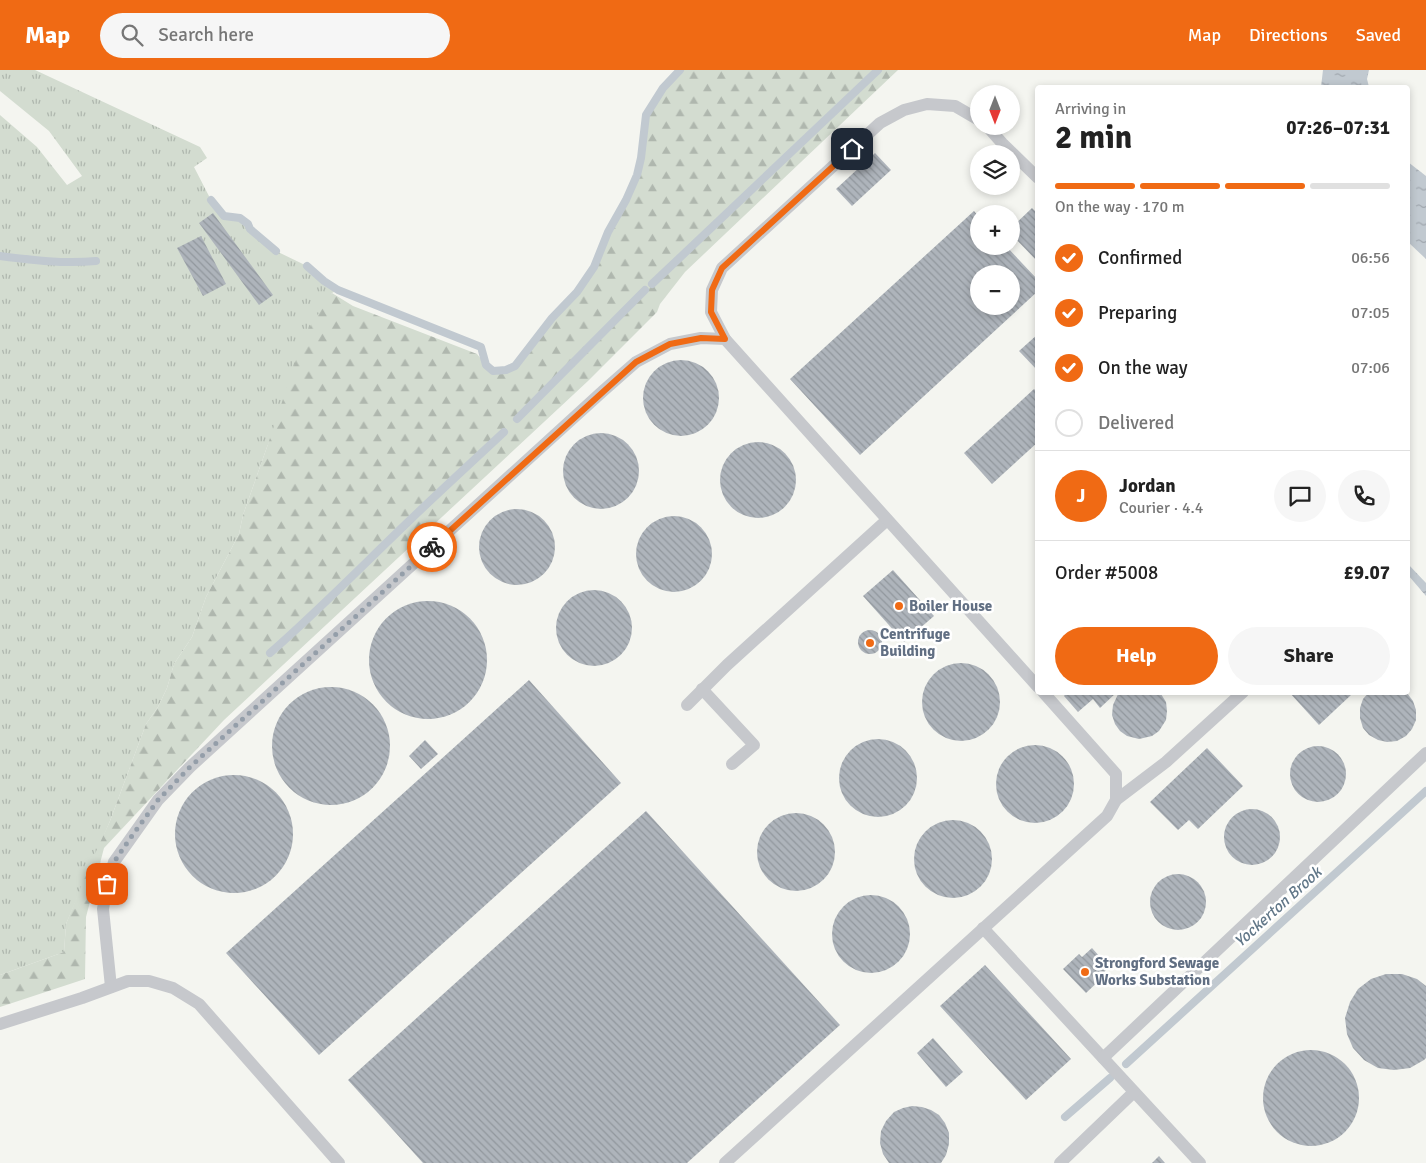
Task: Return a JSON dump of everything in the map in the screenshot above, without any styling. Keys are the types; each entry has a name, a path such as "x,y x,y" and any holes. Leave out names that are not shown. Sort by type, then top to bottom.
{"lane":[{"path":"970,115 955,106 927,104 904,110 880,123 722,268 712,290 711,312 725,339 1035,684"},
{"path":"995,135 1035,175"},
{"path":"111,987 103,909 107,884 114,862 158,800 190,767 636,362 670,344 701,338 725,339"},
{"path":"687,705 727,665 887,520"},
{"path":"702,690 754,745 732,764"},
{"path":"1045,695 1116,774 1116,800"},
{"path":"725,1163 1107,816 1116,800 1166,762 1240,695"},
{"path":"1103,1058 1426,753"},
{"path":"984,928 1200,1163"},
{"path":"0,1024 128,981 149,981 173,988 199,1004 339,1163"},
{"path":"1060,1163 1134,1092"}],"green space":[{"path":"0,70 35,70 200,147 207,158 194,167 211,200 224,215 240,218 248,224 250,230 276,251 307,266 338,290 332,293 267,447 243,515 239,534 206,597 192,637 174,664 167,688 158,707 146,724 110,821 66,924 64,952 0,975 0,115 37,147 67,185 82,176 49,131 0,91"},
{"path":"679,70 898,70 685,272 660,304 657,312 588,381 224,720 104,848 86,917 85,979 0,1007 0,975 64,952 66,924 110,821 146,724 158,707 167,688 174,664 192,637 206,597 239,534 243,515 304,336 332,293 353,306 477,354 493,371 506,370 515,366 552,318 577,292 594,267 608,232 626,200 637,175 646,115 663,88"}],"water":[{"path":"1323,70 1369,70 1367,79 1368,85 1321,85"},
{"path":"1410,164 1426,176 1426,259 1410,244"},
{"path":"1410,566 1426,583 1426,596 1410,577"}],"building":[{"path":"875,153 891,170 852,206 836,189"},
{"path":"1032,208 1035,211 1035,259 1020,243 1020,219"},
{"path":"213,213 273,295 259,305 199,223"},
{"path":"970,215 970,255 1014,255 1035,277 1035,294 1020,308 1020,265 970,265 970,315 1012,315 860,455 790,379"},
{"path":"201,236 226,284 203,296 177,248"},
{"path":"1035,337 1035,368 1019,351"},
{"path":"689,360 702,366 713,377 719,390 717,413 702,430 689,436 673,436 660,430 645,413 643,390 649,377 666,362"},
{"path":"1035,390 1035,445 992,484 964,453"},
{"path":"594,433 608,433 622,439 633,450 637,456 639,471 637,486 628,498 616,507 594,509 580,503 569,492 563,478 563,464 569,450 580,439"},
{"path":"751,442 765,442 779,448 790,459 796,473 793,495 785,507 765,518 751,518 737,512 726,501 720,487 720,473 726,459 737,448"},
{"path":"525,509 538,515 549,526 555,539 553,562 538,579 525,585 509,585 496,579 481,562 479,539 485,526 502,511"},
{"path":"667,516 681,516 695,522 706,533 710,539 712,554 710,569 701,581 689,590 667,592 653,586 642,575 636,561 636,547 642,533 653,522"},
{"name":"Boiler House","path":"893,570 934,616 904,642 863,596"},
{"path":"587,590 601,590 615,596 626,607 630,613 632,628 630,643 621,655 609,664 587,666 573,660 562,649 556,635 556,621 562,607 573,596"},
{"path":"428,601 440,602 451,606 470,618 482,637 486,648 486,672 482,683 470,702 451,714 440,718 428,719 416,718 405,714 386,702 374,683 370,672 369,660 370,648 374,637 386,618 405,606 416,602"},
{"name":"Centrifuge Building","path":"870,630 875,631 881,637 881,647 875,653 870,654 865,653 859,647 858,642 859,637 865,631"},
{"path":"961,663 976,666 989,674 997,687 1000,702 997,717 989,730 976,738 961,741 946,738 933,730 925,717 922,702 925,687 933,674 946,666"},
{"path":"529,680 621,783 319,1055 226,953"},
{"path":"331,687 343,688 354,692 373,704 385,723 389,734 389,758 385,769 373,788 354,800 343,804 331,805 319,804 308,800 289,788 277,769 273,758 272,746 273,734 277,723 289,704 308,692 319,688"},
{"path":"1114,695 1100,708 1093,699 1078,712 1064,696"},
{"path":"1118,695 1162,695 1166,702 1166,720 1159,731 1152,736 1139,739 1127,736 1115,724 1112,715 1113,705"},
{"path":"1292,695 1351,695 1319,725"},
{"path":"1366,695 1408,695 1416,710 1416,720 1412,729 1406,736 1397,741 1387,742 1369,735 1363,728 1360,718 1360,708"},
{"path":"878,739 893,742 906,750 914,763 917,778 914,793 906,806 893,814 878,817 863,814 850,806 842,793 839,778 842,763 850,750 863,742"},
{"path":"425,740 438,754 421,769 409,756"},
{"path":"1035,745 1050,748 1063,756 1071,769 1074,784 1071,799 1063,812 1050,820 1035,823 1020,820 1007,812 999,799 996,784 999,769 1007,756 1020,748"},
{"path":"1313,746 1323,746 1338,754 1344,763 1346,774 1344,785 1338,794 1323,802 1313,802 1302,797 1295,790 1290,779 1290,769 1295,758 1302,751"},
{"path":"1207,748 1243,786 1198,829 1189,820 1178,830 1150,802"},
{"path":"234,775 246,776 257,780 276,792 288,811 292,822 292,846 288,857 276,876 257,888 246,892 234,893 222,892 211,888 192,876 180,857 176,846 175,834 176,822 180,811 192,792 211,780 222,776"},
{"path":"1247,809 1257,809 1272,817 1278,826 1280,837 1278,848 1272,857 1257,865 1247,865 1236,860 1229,853 1224,842 1224,832 1229,821 1236,814"},
{"path":"646,811 840,1025 687,1163 423,1163 348,1080"},
{"path":"796,813 811,816 824,824 832,837 835,852 832,867 824,880 811,888 796,891 781,888 768,880 760,867 757,852 760,837 768,824 781,816"},
{"path":"953,820 968,823 981,831 989,844 992,859 989,874 981,887 968,895 953,898 938,895 925,887 917,874 914,859 917,844 925,831 938,823"},
{"path":"1173,874 1183,874 1198,882 1204,891 1206,902 1204,913 1198,922 1183,930 1173,930 1162,925 1155,918 1150,907 1150,897 1155,886 1162,879"},
{"path":"871,895 886,898 899,906 907,919 910,934 907,949 899,962 886,970 871,973 856,970 843,962 835,949 832,934 835,919 843,906 856,898"},
{"name":"Strongford Sewage Works Substation","path":"1092,948 1109,967 1101,975 1103,977 1086,993 1063,969 1079,954 1082,957"},
{"path":"985,965 1071,1059 1026,1100 940,1006"},
{"path":"1386,974 1402,974 1417,979 1426,986 1426,1058 1410,1068 1394,1070 1378,1068 1364,1060 1353,1048 1347,1034 1345,1018 1350,1002 1358,989 1371,979"},
{"path":"933,1038 963,1072 946,1087 917,1053"},
{"path":"1302,1050 1320,1050 1338,1058 1351,1071 1359,1089 1356,1117 1338,1138 1320,1146 1302,1146 1284,1138 1271,1125 1263,1107 1263,1089 1271,1071 1284,1058"},
{"path":"912,1106 931,1110 939,1115 945,1123 949,1133 949,1144 946,1155 941,1163 889,1163 883,1154 880,1143 881,1131 886,1121 894,1112"},
{"path":"1159,1156 1165,1163 1152,1163"}],"waterway":[{"path":"307,266 338,290 481,347 486,365 493,371 506,370 515,366 552,318 577,292 594,267 608,232 626,200 637,175 646,115 663,88 680,70"},
{"path":"652,284 878,70"},
{"path":"211,200 224,216 240,218 276,251"},
{"path":"0,256 60,262 96,261"},
{"path":"517,419 645,290"},
{"path":"270,653 504,432"},
{"name":"Yockerton Brook","path":"1126,1064 1426,791"},
{"name":"Yockerton Brook","path":"1065,1117 1110,1078"}],"way so far":[{"path":"107,884 114,862 158,800 190,767 432,547"}],"place":[{"name":"Boiler House","path":"899,606"},
{"name":"Centrifuge Building","path":"870,643"},
{"name":"Strongford Sewage Works Substation","path":"1085,972"}],"route":[{"path":"432,547 636,362 670,344 701,338 725,339 711,312 712,290 722,268 852,149"}]}
